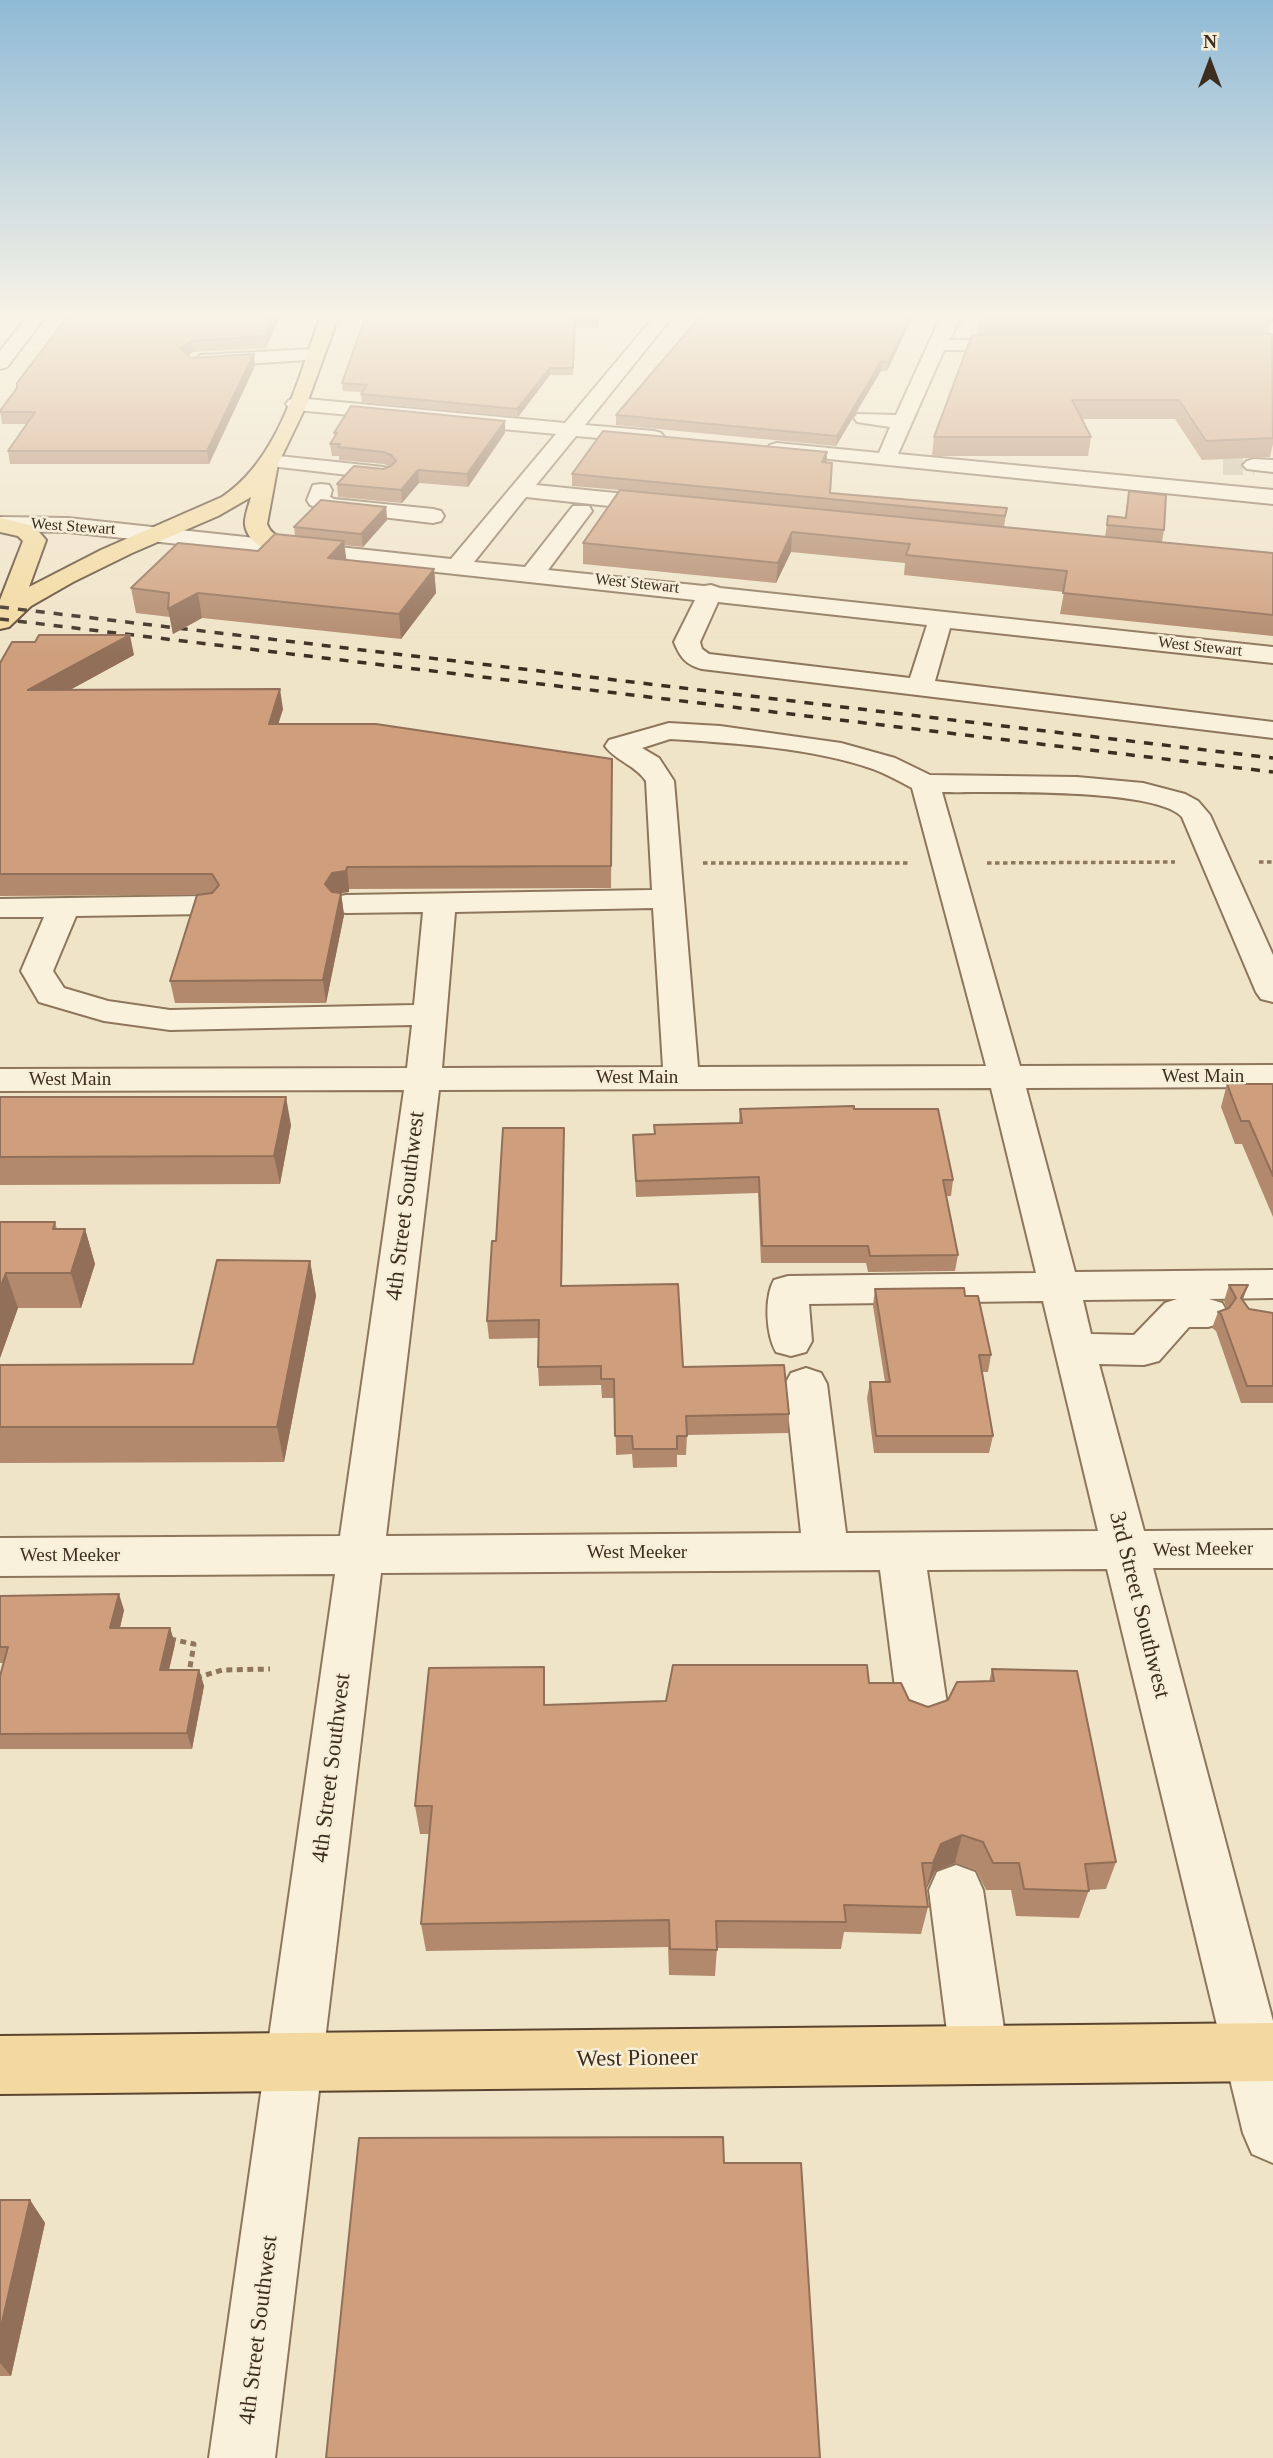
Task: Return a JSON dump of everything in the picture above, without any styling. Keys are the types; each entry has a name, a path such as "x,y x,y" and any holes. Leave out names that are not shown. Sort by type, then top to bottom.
{"main road":[{"path":"5,615 97,559 239,495 257,479 270,461 286,427"},
{"path":"270,461 256,524 258,533 264,540 283,547"},
{"path":"0,524 26,531 35,540 5,615"},
{"name":"West Pioneer","path":"0,2065 1263,2052"}],"street":[{"path":"545,427 680,439"},
{"path":"886,459 901,427"},
{"path":"458,566 523,490 570,429"},
{"path":"762,447 886,459 1145,474 1273,497"},
{"path":"270,461 383,472"},
{"path":"321,489 318,500 330,505 439,514"},
{"path":"523,490 684,507"},
{"path":"533,573 581,511"},
{"path":"474,516 497,518"},
{"name":"West Stewart","path":"0,524 68,525 283,547 1273,655"},
{"path":"711,592 687,642 694,657 719,665 1273,730"},
{"path":"920,688 941,618"},
{"path":"681,1078 660,781 649,764 619,746 669,731 720,734 841,751 885,764 925,783 1095,787 1157,794 1183,804 1195,815 1273,992"},
{"name":"3rd Street Southwest","path":"925,783 1006,1077 1126,1551 1263,2052 1273,2133"},
{"path":"346,904 667,899"},
{"name":"4th Street Southwest","path":"242,2458 430,1016 440,902"},
{"path":"0,908 205,905"},
{"path":"64,907 37,971 51,995 104,1011 170,1020 430,1016"},
{"name":"West Main","path":"0,1080 1273,1076"},
{"path":"791,1341 788,1290 1059,1286 1268,1304"},
{"path":"1075,1349 1144,1350 1179,1313 1208,1313"},
{"path":"806,1384 826,1552"},
{"name":"West Meeker","path":"0,1557 1273,1549"},
{"path":"901,1552 923,1711"},
{"path":"956,1890 979,2055"}],"path":[{"path":"986,863 1176,862"},
{"path":"664,863 918,863"},
{"path":"158,1639 186,1640 194,1644 188,1678"},
{"path":"177,1679 222,1671 270,1669"}],"building":[{"path":"25,427 219,427 207,451 8,451"},
{"path":"338,427 501,427 467,474 418,470 401,490 337,484 354,466 383,469 396,461 383,452 330,444 337,433 334,433"},
{"path":"739,427 842,427 837,436"},
{"path":"938,427 1086,427 1091,437 934,437"},
{"path":"1197,427 1273,427 1273,438 1206,441"},
{"path":"603,431 827,452 822,462 832,463 830,493 1007,508 1005,516 572,474"},
{"path":"620,490 1273,553 1273,615 1063,593 1067,571 906,555 910,544 792,532 778,563 583,543"},
{"path":"1129,491 1166,495 1164,530 1107,525 1108,516 1126,518"},
{"path":"321,500 386,507 361,534 294,527"},
{"path":"275,534 344,541 328,558 434,569 399,614 198,593 168,609 169,593 131,588 178,543 258,551"},
{"path":"39,635 130,635 28,690 280,689 269,724 376,724 612,759 611,866 347,867 346,871 332,873 325,884 332,892 341,893 323,980 170,981 197,895 212,893 219,885 212,874 0,874 0,663 12,642 35,642"},
{"path":"1227,1084 1273,1084 1273,1176 1249,1121 1241,1121"},
{"path":"0,1097 286,1097 274,1156 0,1157"},
{"path":"854,1106 854,1109 938,1109 953,1180 943,1180 958,1255 870,1256 868,1246 762,1246 759,1177 636,1181 633,1135 655,1134 654,1125 742,1123 740,1109"},
{"path":"503,1128 564,1128 561,1286 678,1284 683,1367 784,1365 789,1414 686,1416 687,1436 677,1436 677,1449 633,1449 632,1436 615,1436 614,1379 601,1379 601,1366 538,1367 539,1320 487,1321 492,1241 496,1241"},
{"path":"0,1222 55,1222 53,1229 85,1229 71,1273 6,1273 0,1288"},
{"path":"217,1260 310,1261 277,1427 0,1427 0,1365 193,1364"},
{"path":"1229,1285 1248,1285 1241,1298 1249,1309 1273,1313 1273,1386 1247,1386 1218,1312 1229,1308 1236,1298"},
{"path":"964,1288 965,1296 978,1296 991,1355 979,1355 993,1436 876,1436 870,1382 890,1382 875,1289"},
{"path":"119,1594 110,1628 170,1628 160,1670 199,1670 187,1733 0,1734 0,1676 8,1647 0,1647 0,1596"},
{"path":"673,1665 867,1665 869,1683 901,1683 909,1700 928,1707 948,1700 957,1682 994,1681 992,1669 1077,1671 1116,1862 1085,1864 1089,1891 1024,1889 1019,1863 993,1863 983,1842 962,1835 941,1844 933,1863 922,1863 928,1907 844,1905 846,1922 716,1921 717,1950 670,1949 669,1920 421,1924 432,1806 415,1806 429,1668 544,1667 544,1705 666,1701"},
{"path":"723,2137 724,2163 801,2163 820,2458 326,2458 359,2138"},
{"path":"0,2200 30,2200 0,2331"}],"tunnel":[{"path":"1223,465 1254,465"}],"railway":[{"path":"0,607 1273,758"},
{"path":"0,619 1273,772"}]}
